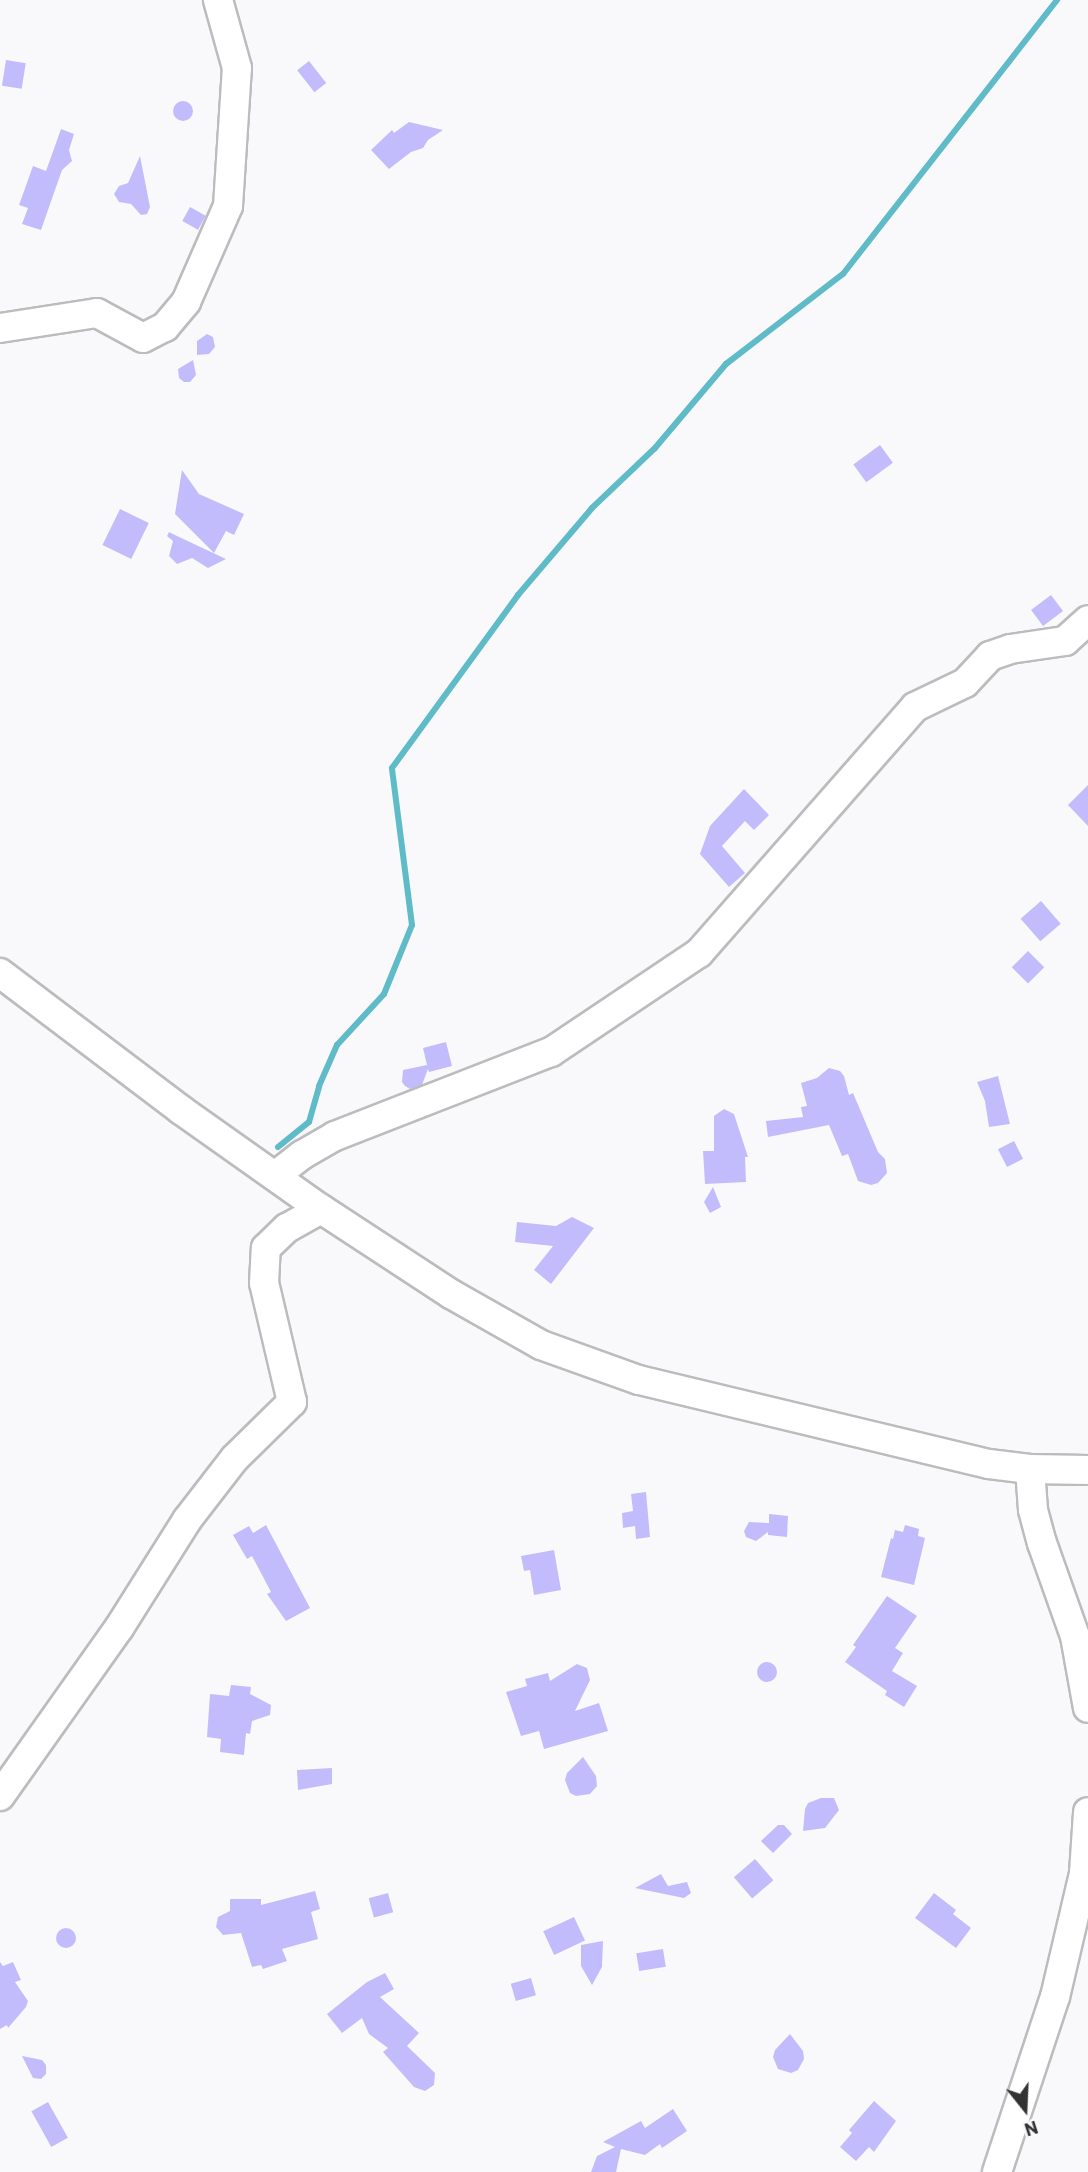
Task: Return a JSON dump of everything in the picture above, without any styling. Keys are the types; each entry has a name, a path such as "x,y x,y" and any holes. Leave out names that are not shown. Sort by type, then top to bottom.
{"street":[{"path":"0,328 97,313 143,338 165,327 186,302 228,206 237,68 218,0"},
{"path":"275,1176 302,1155 335,1136 551,1052 699,953 915,707 965,683 990,656 1010,649 1065,641 1088,620"},
{"path":"0,973 321,1209 451,1294 541,1345 639,1380 989,1464 1030,1469 1088,1469"},
{"path":"0,1796 119,1628 187,1520 235,1458 292,1402 264,1283 266,1248 286,1228 321,1209"},
{"path":"1030,1469 1033,1510 1075,1636 1088,1708"},
{"path":"990,2171 1055,1997 1084,1873 1088,1812"}],"building":[{"path":"6,60 26,63 22,89 2,86"},
{"path":"309,61 326,83 314,92 297,70"},
{"path":"183,101 190,104 193,111 190,118 183,121 176,118 173,111 176,104"},
{"path":"409,122 443,130 428,140 423,148 411,152 389,169 371,150 392,130 394,133"},
{"path":"61,129 74,134 69,150 72,161 62,170 41,230 22,224 28,208 19,205 33,166 46,171"},
{"path":"140,156 150,207 147,214 141,215 131,204 119,202 114,194 119,186 128,183"},
{"path":"190,207 206,216 198,230 182,221"},
{"path":"207,334 213,337 215,347 209,354 197,355 197,341"},
{"path":"193,360 196,375 190,382 184,382 179,378 178,369"},
{"path":"880,445 893,463 866,482 853,464"},
{"path":"182,470 199,494 244,514 234,535 226,531 214,553 175,514"},
{"path":"120,509 149,523 131,559 102,545"},
{"path":"169,532 226,559 208,568 192,558 177,564 169,556 173,541 167,536"},
{"path":"1051,595 1063,611 1043,626 1031,610"},
{"path":"1088,785 1088,826 1068,805"},
{"path":"744,789 769,815 754,830 745,821 722,846 745,873 729,887 700,854 710,826"},
{"path":"1041,901 1061,924 1040,941 1021,919"},
{"path":"1028,951 1044,967 1028,984 1012,967"},
{"path":"446,1042 452,1066 429,1072 428,1069 422,1085 410,1089 405,1086 402,1082 403,1070 427,1065 423,1048"},
{"path":"829,1068 840,1071 844,1076 849,1095 853,1093 878,1152 885,1159 887,1173 878,1183 871,1185 858,1181 848,1154 842,1156 829,1125 768,1137 766,1121 803,1117 801,1107 807,1106 801,1083 817,1078"},
{"path":"998,1076 1010,1124 989,1127 985,1101 977,1082"},
{"path":"724,1109 734,1114 748,1157 745,1157 746,1182 705,1184 703,1151 714,1151 714,1116"},
{"path":"1014,1141 1023,1159 1007,1167 998,1149"},
{"path":"713,1187 721,1207 710,1213 704,1202"},
{"path":"572,1217 594,1228 551,1284 534,1270 553,1246 515,1242 517,1222 556,1226"},
{"path":"646,1492 650,1537 636,1539 635,1526 623,1528 622,1513 633,1511 631,1494"},
{"path":"769,1514 788,1516 787,1537 768,1535 768,1532 756,1541 746,1537 744,1531 749,1522 769,1523"},
{"path":"266,1525 310,1608 286,1621 267,1594 271,1592 252,1556 247,1559 233,1535 249,1526 253,1533"},
{"path":"905,1525 919,1529 918,1536 925,1538 914,1585 881,1577 891,1538 893,1539 895,1530 903,1532"},
{"path":"554,1550 561,1590 534,1595 530,1570 524,1571 521,1556"},
{"path":"887,1596 917,1616 895,1648 903,1653 892,1671 917,1686 904,1707 885,1695 887,1691 845,1662 856,1647 853,1645"},
{"path":"767,1662 774,1665 777,1672 774,1679 767,1682 760,1679 757,1672 760,1665"},
{"path":"577,1664 587,1668 590,1680 575,1711 599,1703 608,1731 544,1749 539,1731 521,1736 506,1692 527,1686 525,1679 548,1673 550,1681"},
{"path":"231,1685 251,1687 250,1694 271,1705 270,1715 252,1721 250,1734 246,1733 244,1755 220,1752 221,1739 207,1737 210,1694 229,1696"},
{"path":"583,1757 596,1776 597,1786 590,1794 576,1796 570,1793 565,1780 567,1773"},
{"path":"332,1768 332,1784 298,1790 297,1770"},
{"path":"821,1798 834,1798 839,1810 825,1828 803,1831 808,1803"},
{"path":"778,1825 784,1825 792,1834 773,1853 761,1841"},
{"path":"755,1859 773,1880 752,1899 734,1877"},
{"path":"661,1874 668,1886 687,1882 691,1893 684,1898 635,1888"},
{"path":"315,1891 320,1909 311,1912 318,1939 282,1949 287,1961 263,1969 261,1965 252,1967 241,1933 223,1935 216,1927 218,1917 230,1911 230,1899 261,1899 261,1905"},
{"path":"388,1893 393,1912 374,1917 369,1898"},
{"path":"934,1893 956,1910 953,1914 971,1928 956,1948 915,1918"},
{"path":"574,1917 585,1941 554,1955 543,1931"},
{"path":"66,1928 73,1931 76,1938 73,1945 66,1948 59,1945 56,1938 59,1931"},
{"path":"603,1941 602,1967 592,1985 581,1966 581,1945"},
{"path":"663,1949 666,1967 639,1971 636,1953"},
{"path":"0,1962 3,1966 13,1962 21,1980 15,1982 28,2001 8,2028 7,2025 0,2029"},
{"path":"385,1973 394,1989 380,1997 419,2033 407,2046 435,2073 434,2085 425,2091 414,2087 383,2052 388,2048 369,2034 362,2018 342,2033 327,2014 367,1982"},
{"path":"531,1978 536,1995 516,2001 511,1984"},
{"path":"790,2034 803,2051 804,2059 798,2070 791,2073 778,2069 773,2057 775,2050"},
{"path":"22,2056 42,2060 46,2065 46,2074 41,2079 33,2078"},
{"path":"874,2101 896,2121 874,2152 869,2147 856,2161 840,2147 852,2133 849,2130"},
{"path":"48,2102 68,2138 51,2147 31,2111"},
{"path":"673,2109 687,2131 662,2148 660,2144 645,2155 621,2149 616,2172 591,2172 597,2156 615,2147 603,2142 641,2121 645,2128"}],"waterway":[{"path":"278,1147 309,1122 319,1086 337,1045 384,994 412,925 392,768 518,595 592,508 655,448 726,364 843,274 1057,0"}]}
